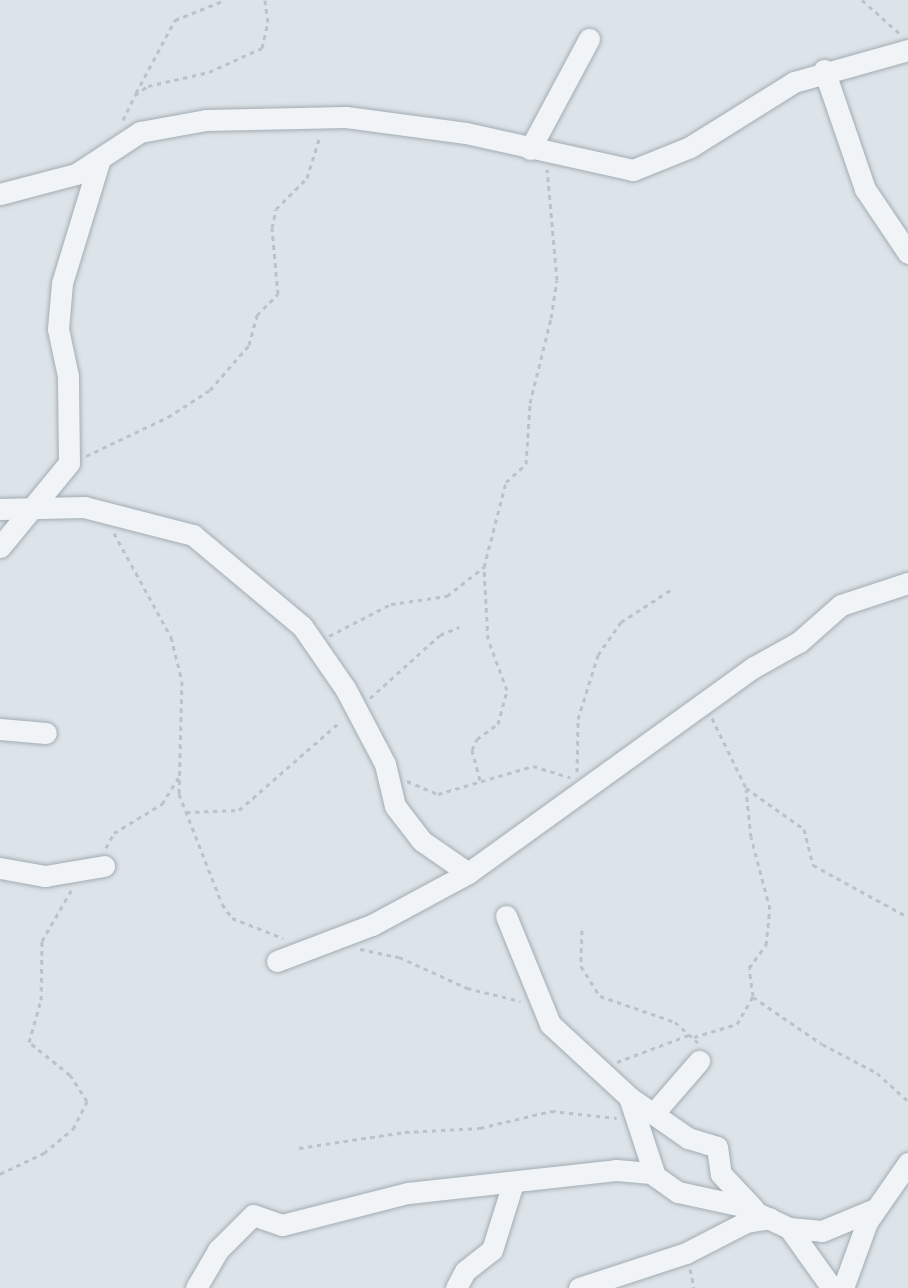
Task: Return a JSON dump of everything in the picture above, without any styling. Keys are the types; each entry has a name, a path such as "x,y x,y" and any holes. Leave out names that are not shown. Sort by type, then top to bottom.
{"street":[{"path":"537,151 589,39"},
{"path":"0,194 76,174 100,159 119,142 179,122 336,117 466,133 615,169 654,166 768,96 824,70 908,50"},
{"path":"824,70 866,189 908,253"},
{"path":"0,547 32,504 59,477 69,463 72,441 68,376 58,329 62,283 100,159"},
{"path":"0,509 32,504 96,510 193,535 288,610 314,643 387,771 392,800 417,835 468,873"},
{"path":"277,961 398,913 468,873 706,705 754,667 799,642 841,605 908,583"},
{"path":"0,729 46,733"},
{"path":"0,868 28,876 82,873 104,866"},
{"path":"506,916 540,1009 629,1097 646,1117 688,1138 717,1147 721,1174 763,1214"},
{"path":"646,1117 699,1062"},
{"path":"646,1117 654,1173"},
{"path":"196,1288 218,1250 253,1215 282,1225 303,1216 338,1214 380,1198 616,1170 654,1173 678,1192 763,1214 789,1228 822,1231 873,1210 900,1187 908,1163"},
{"path":"456,1288 465,1271 492,1250 513,1183"},
{"path":"843,1288 873,1210"},
{"path":"579,1288 686,1253 763,1214"},
{"path":"789,1228 832,1288"}],"path":[{"path":"119,142 135,95 175,20 225,0"},
{"path":"135,95 262,48 267,28 265,0"},
{"path":"862,0 908,42"},
{"path":"59,477 100,447 168,417 210,390 249,345 257,315 278,294 272,228 276,209 307,178 321,132 336,117"},
{"path":"480,780 472,750 477,739 498,724 507,690 488,639 484,567 506,482 526,464 530,403 557,280 537,151"},
{"path":"96,510 171,637 182,681 178,778 186,812 232,918 268,935 327,941 540,1009"},
{"path":"314,643 391,604 447,596 484,567"},
{"path":"387,771 438,794 480,780 539,765 567,774 574,782 578,719 598,655 621,622 672,589"},
{"path":"186,812 239,810 440,635 459,627"},
{"path":"706,705 746,788 751,837 771,909 764,953 747,975 753,996 822,1044 877,1073 908,1101"},
{"path":"104,866 114,832 156,810 178,778"},
{"path":"746,788 804,829 813,864 821,872 908,916"},
{"path":"0,1174 44,1153 73,1129 87,1101 70,1075 29,1042 41,1000 42,941 82,873"},
{"path":"582,930 581,966 600,996 675,1022 694,1037 731,1029 753,996"},
{"path":"601,1069 689,1035"},
{"path":"694,1037 699,1062"},
{"path":"299,1148 394,1133 480,1128 551,1111 646,1117"}]}
